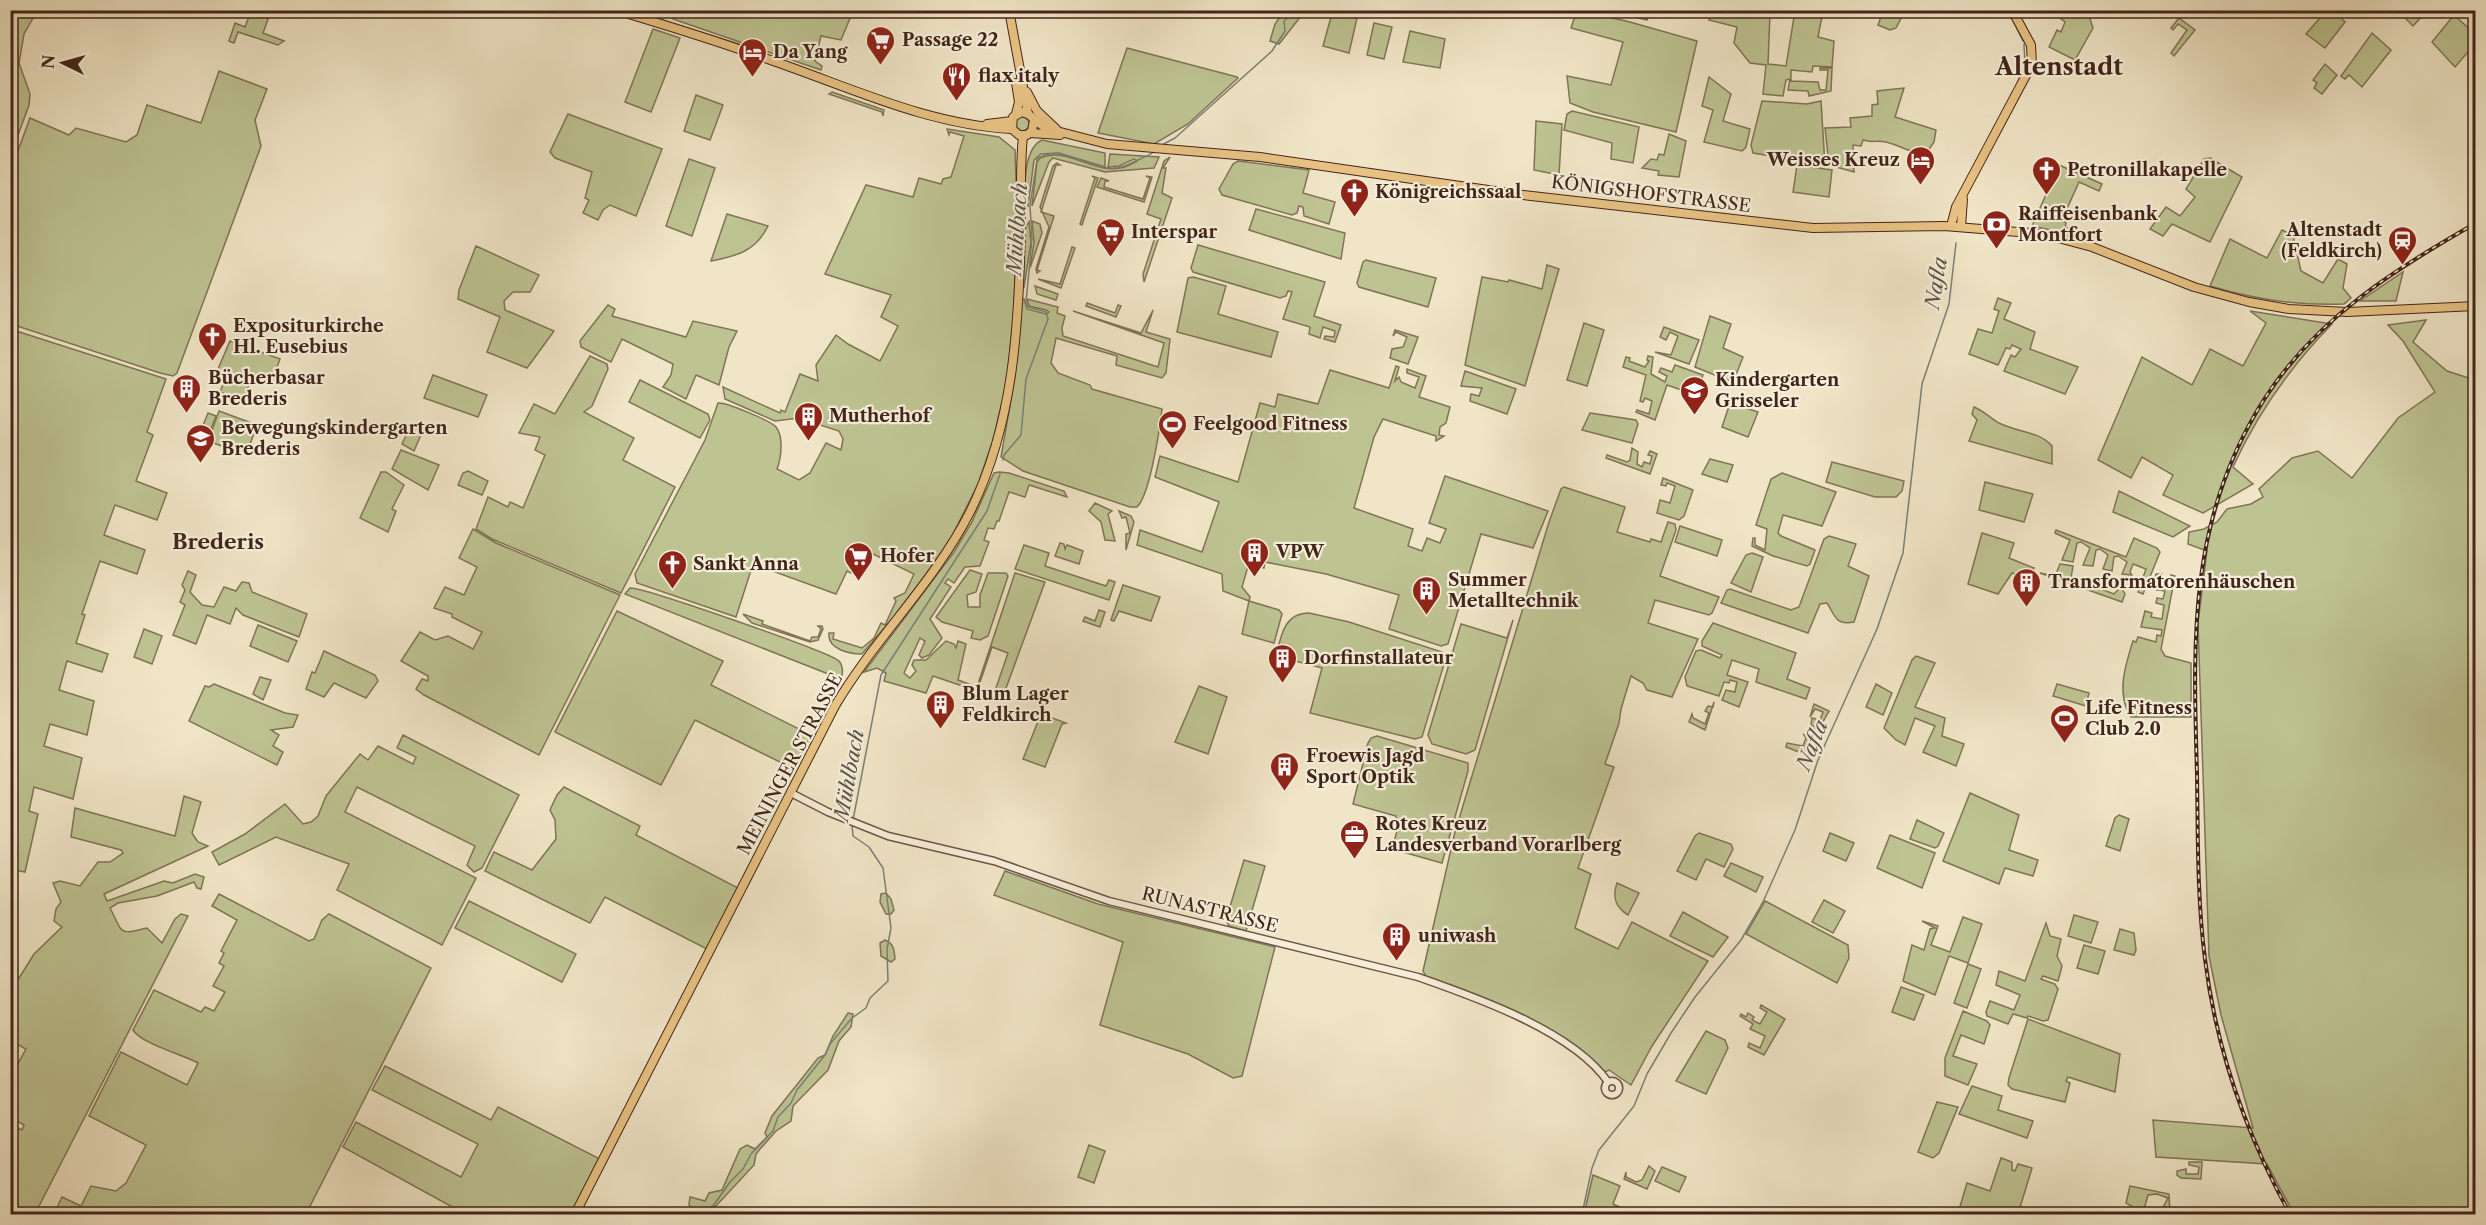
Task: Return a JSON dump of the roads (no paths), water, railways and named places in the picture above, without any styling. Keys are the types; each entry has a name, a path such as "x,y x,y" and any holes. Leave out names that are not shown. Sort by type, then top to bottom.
{"main road":[{"path":"615,10 776,62 922,114 1027,134 1063,134"},
{"path":"1009,10 1014,44 1031,117"},
{"path":"1956,227 1956,207 1963,199 2033,60 2031,45 2012,10"},
{"name":"MEININGER STRASSE","path":"1014,44 1018,102 1013,131 1021,186"},
{"path":"1020,72 1037,111 1063,134"},
{"path":"965,124 1031,117 1063,134"},
{"name":"MEININGER STRASSE","path":"575,1215 845,690 942,559 970,512 991,463 1003,420 1011,377 1020,266 1021,186 1031,117"},
{"path":"982,127 1009,135 1016,142"},
{"name":"KÖNIGSHOFSTRASSE","path":"1063,134 1107,144 1260,157 1500,192 1805,228 1956,227 2033,233 2070,240 2194,287 2269,306 2347,312 2475,306"}],"street":[{"name":"RUNASTRASSE","path":"791,793 888,836 1005,865 1108,901 1427,981 1557,1037 1590,1061 1608,1082"}],"waterway":[{"name":"Mühlbach","path":"1160,146 1175,138 1272,51 1285,31 1284,21 1297,10"},
{"name":"Nafla","path":"2009,13 2023,41"},
{"name":"Nafla","path":"2024,44 2025,64"},
{"name":"Nafla","path":"2015,88 2024,67"},
{"name":"Nafla","path":"1999,118 2012,93"},
{"name":"Mühlbach","path":"1003,460 1004,455 1021,435 1026,379 1048,319 1046,312 1028,307 1026,302 1032,239 1030,206 1037,159 1046,155 1065,155 1106,168 1115,168 1127,165 1155,151"},
{"name":"Nafla","path":"1582,1214 1592,1168 1599,1150 1634,1106 1647,1074 1671,1033 1695,997 1741,940 1763,902 1795,830 1818,760 1877,629 1903,553 1922,384 1949,304 1956,243"},
{"name":"Mühlbach","path":"853,820 881,675 987,511 1000,474"},
{"name":"Mühlbach","path":"700,1214 713,1206 730,1182 743,1169 751,1154 773,1131 778,1117 791,1103 797,1090 825,1055 830,1044 852,1018 866,1008 870,998 888,981 887,949 891,928 883,868 869,847 853,836 852,825"}],"railway":[{"path":"2290,1214 2260,1154 2225,1059 2205,959 2198,867 2195,675 2196,627 2209,534 2221,488 2240,443 2265,398 2286,369 2333,320 2387,277 2476,223"}],"place":[{"name":"Passage 22","path":"881,66"},
{"name":"Da Yang","path":"752,78"},
{"name":"flax italy","path":"957,102"},
{"name":"Weisses Kreuz","path":"1921,186"},
{"name":"Petronillakapelle","path":"2046,196"},
{"name":"Königreichssaal","path":"1354,218"},
{"name":"Raiffeisenbank Montfort","path":"1997,250"},
{"name":"Interspar","path":"1110,258"},
{"name":"Altenstadt (Feldkirch)","path":"2403,266"},
{"name":"Expositurkirche Hl. Eusebius","path":"212,362"},
{"name":"Bücherbasar Brederis","path":"187,414"},
{"name":"Kindergarten Grisseler","path":"1694,416"},
{"name":"Mutherhof","path":"808,442"},
{"name":"Feelgood Fitness","path":"1172,450"},
{"name":"Bewegungskindergarten Brederis","path":"200,464"},
{"name":"VPW","path":"1255,578"},
{"name":"Hofer","path":"859,582"},
{"name":"Sankt Anna","path":"672,590"},
{"name":"Transformatorenhäuschen","path":"2027,608"},
{"name":"Summer Metalltechnik","path":"1427,616"},
{"name":"Dorfinstallateur","path":"1283,684"},
{"name":"Blum Lager Feldkirch","path":"941,730"},
{"name":"Life Fitness Club 2.0","path":"2064,744"},
{"name":"Froewis Jagd Sport Optik","path":"1285,792"},
{"name":"Rotes Kreuz Landesverband Vorarlberg","path":"1354,860"},
{"name":"uniwash","path":"1397,962"}],"district":[{"name":"Altenstadt","path":"2059,66"},
{"name":"Brederis","path":"218,541"}]}
